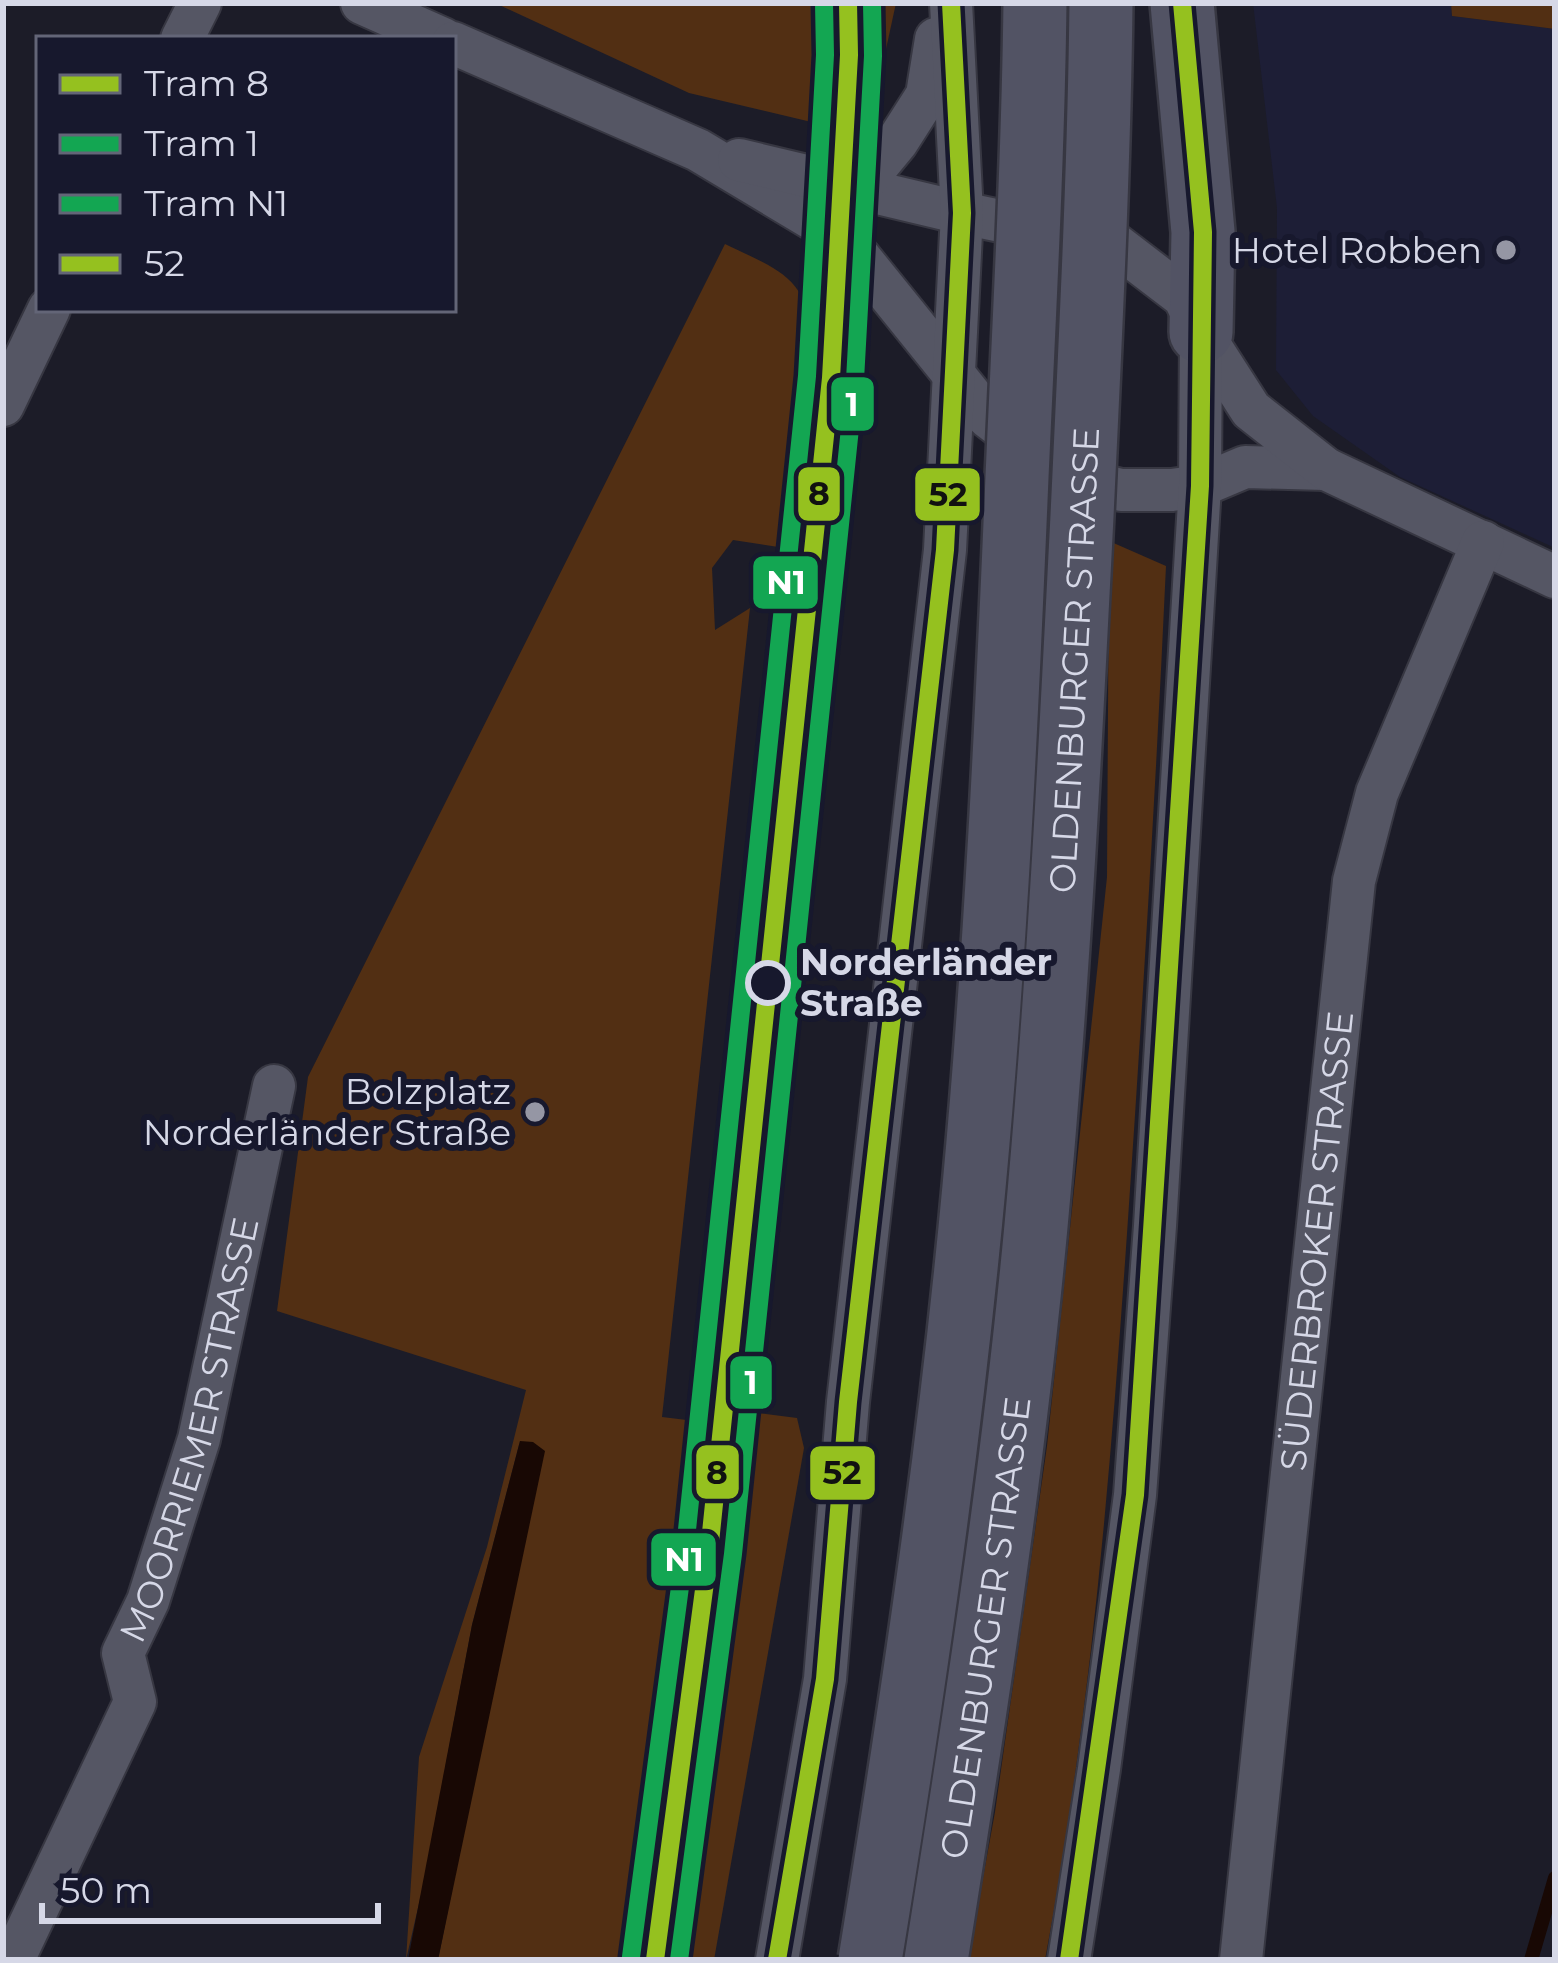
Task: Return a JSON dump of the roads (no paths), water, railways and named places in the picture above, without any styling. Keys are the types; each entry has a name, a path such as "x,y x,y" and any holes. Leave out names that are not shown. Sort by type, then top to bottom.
{"highway":[{"name":"OLDENBURGER STRASSE","path":"870,1960 910,1713 974,1191 995,941 1009,675 1035,3"},
{"name":"OLDENBURGER STRASSE","path":"936,1960 1007,1486 1036,1228 1072,721 1099,149 1101,3"},
{"path":"1182,3 1203,232 1201,332"}],"street":[{"path":"184,36 200,3"},
{"path":"362,3 436,36"},
{"path":"859,188 927,95 948,3"},
{"path":"777,1960 825,1679 848,1402 945,550 962,213 948,3"},
{"path":"456,45 698,150 843,237 988,417 1065,476 1121,490 1200,486 1245,466 1326,469"},
{"path":"698,150 1116,244 1184,297 1251,410 1326,469 1555,577"},
{"path":"3,405 49,312"},
{"path":"1069,1960 1135,1495 1200,486 1201,332"},
{"name":"SÜDERBROKER STRASSE","path":"1241,1960 1354,881 1377,793 1483,542"},
{"name":"MOORRIEMER STRASSE","path":"13,1960 135,1702 123,1653 148,1601 199,1439 274,1086"}],"waterway":[{"path":"1531,1960 1555,1878"}],"tram line":[{"name":"N1","path":"631,1957 685,1549 807,376 824,3"},
{"name":"8","path":"655,1960 709,1552 831,378 848,3"},
{"name":"1","path":"679,1960 733,1554 855,380 872,3"}],"place":[{"name":"Hotel Robben","path":"1506,250"},
{"name":"Norderländer Straße","path":"768,983"},
{"name":"Bolzplatz Norderländer Straße","path":"535,1112"}]}
